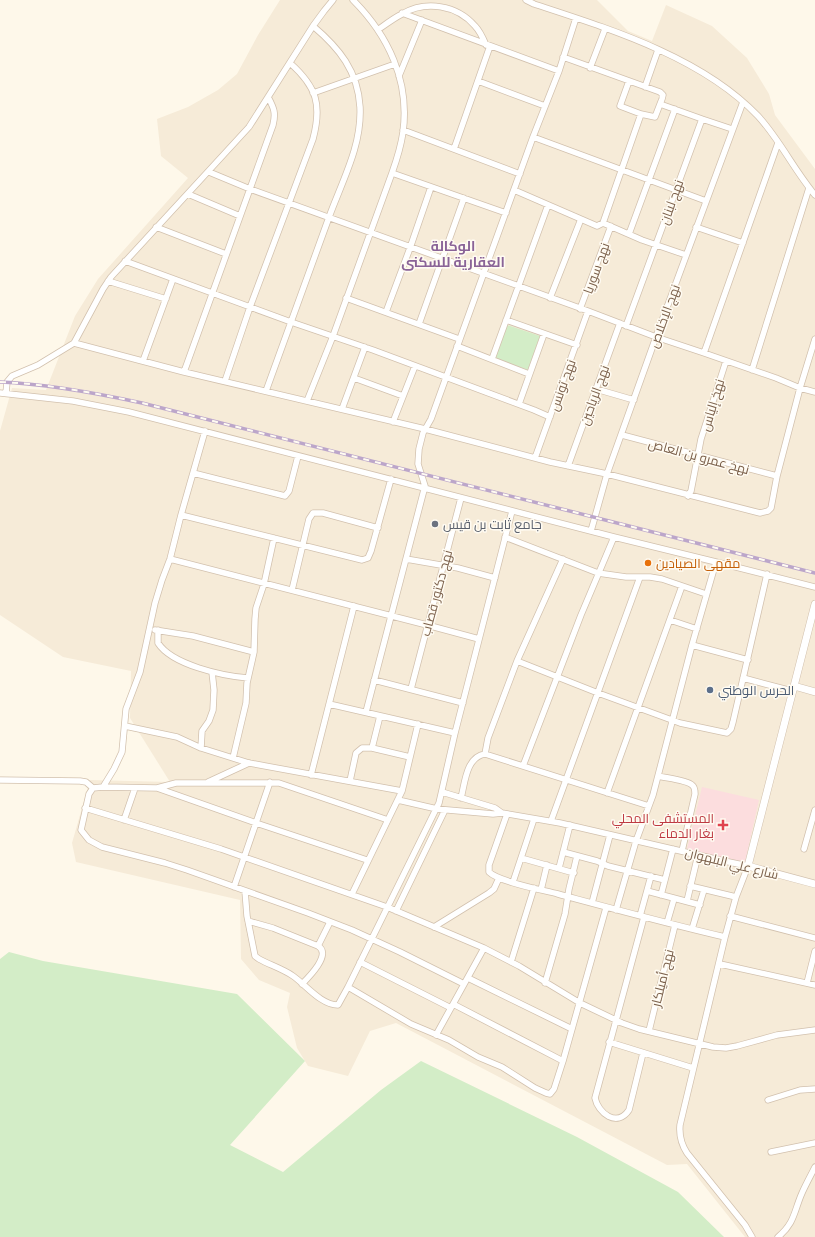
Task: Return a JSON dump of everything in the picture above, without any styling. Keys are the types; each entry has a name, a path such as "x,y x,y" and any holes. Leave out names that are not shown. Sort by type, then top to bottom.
{"street":[{"path":"333,0 313,26 249,127 108,281 74,343 38,365 12,376 7,382 3,393 100,405 815,587"},
{"path":"307,401 371,233 399,151 403,130 404,106 399,76 388,45 379,29 353,0"},
{"path":"526,0 658,50 695,67 723,86 760,118 815,195"},
{"path":"379,29 402,13 415,8 438,5 450,8 462,15 470,20 479,30 488,45 478,81 454,149"},
{"path":"402,13 559,71"},
{"path":"366,712 425,485 418,464 420,443 484,274 533,137 559,71 576,18"},
{"path":"399,76 422,20"},
{"path":"266,391 328,218 356,146 360,127 360,106 354,80 347,64 337,48 313,26"},
{"path":"590,68 605,29"},
{"path":"646,87 658,50"},
{"path":"563,57 590,68 629,81 662,93 662,99 655,118 620,106 629,81"},
{"path":"225,382 250,307 290,204 313,139 317,123 314,93 304,75 290,63"},
{"path":"314,93 354,80 395,64"},
{"path":"478,81 546,106"},
{"path":"184,372 274,119 274,107 268,97"},
{"name":"نهج الإخلاص","path":"591,531 607,474 686,254 743,102"},
{"path":"660,104 732,129"},
{"path":"629,234 675,109"},
{"path":"514,190 597,226 603,223 641,114"},
{"name":"نهج لبنان","path":"626,326 702,119"},
{"path":"403,130 520,174"},
{"path":"533,137 706,201"},
{"path":"704,353 778,143"},
{"path":"209,172 250,189 442,260 800,388 815,392"},
{"path":"392,173 506,213"},
{"path":"386,312 431,187"},
{"path":"752,370 809,188"},
{"path":"188,194 240,216"},
{"path":"419,324 464,198"},
{"path":"492,359 548,205"},
{"path":"550,298 581,218"},
{"path":"603,223 642,240 686,254"},
{"name":"نهج سوريا","path":"580,309 611,226"},
{"path":"696,227 743,243"},
{"path":"156,228 226,254"},
{"path":"126,261 291,322 365,347 550,417"},
{"path":"143,361 173,279"},
{"path":"108,281 166,299"},
{"path":"346,298 459,339"},
{"name":"نهج تونس","path":"535,458 588,311"},
{"path":"506,320 577,345"},
{"name":"نهج الرياحين","path":"568,466 620,323"},
{"path":"519,404 544,334"},
{"path":"74,343 184,372 425,429 756,513 763,513 768,511 770,508 800,388 815,339"},
{"path":"457,346 529,374"},
{"path":"342,409 365,347"},
{"name":"نهخ إلياس","path":"688,496 691,491 697,464 697,455 726,361"},
{"path":"393,422 415,366"},
{"path":"354,378 403,396"},
{"path":"596,389 634,400"},
{"path":"103,787 114,770 122,752 126,709 140,672 149,629 162,580 170,559 205,431"},
{"name":"نهخ عمرو بن العاص","path":"622,435 777,476"},
{"path":"193,473 284,496 289,491 298,456"},
{"path":"181,515 303,544 362,560 370,556 391,479"},
{"name":"نهج دكتور قصاب","path":"411,689 461,498"},
{"path":"245,891 248,921 255,956 294,977 319,997 336,1005 340,1002 436,809 442,792 455,733 512,511"},
{"path":"292,590 309,518 313,513 323,513 378,528"},
{"path":"505,537 598,573 662,580 706,594"},
{"path":"523,766 598,573 614,537"},
{"path":"233,758 246,703 248,678 254,652 254,619 256,608 264,584 274,538"},
{"path":"170,559 479,639"},
{"path":"406,559 458,568 495,578"},
{"path":"485,754 488,738 516,661 563,559"},
{"path":"616,910 626,870 658,776 692,645 716,562"},
{"path":"516,661 598,693 688,725 727,733 731,729 733,722 767,574"},
{"path":"551,821 640,577"},
{"path":"607,793 682,586"},
{"path":"752,1237 745,1225 682,1145 680,1140 680,1125 720,964 730,916 748,866 793,688 813,617 815,604"},
{"path":"311,775 354,606"},
{"path":"670,620 697,629"},
{"path":"149,629 193,636 254,652"},
{"path":"158,630 158,643 169,655 212,672 248,678"},
{"path":"692,645 748,660"},
{"path":"201,748 202,731 213,710 214,696 212,672"},
{"path":"744,678 815,692"},
{"path":"374,680 463,703"},
{"path":"329,704 455,733"},
{"path":"372,748 380,716"},
{"path":"352,894 367,860 402,791 418,724"},
{"path":"125,726 177,736 201,748 249,763 402,791"},
{"path":"350,781 356,753 362,748 372,748 410,757"},
{"path":"461,798 472,762 479,755 485,754 649,806"},
{"path":"206,783 249,763"},
{"path":"658,776 686,782 694,787 694,794 682,851"},
{"path":"0,780 80,781 86,782 93,788 157,788 176,783 270,782 295,788 388,820"},
{"path":"234,887 270,782"},
{"path":"93,788 89,794 81,830 89,840 102,848 165,863 330,922 371,938 464,984"},
{"path":"124,820 135,788"},
{"path":"157,788 367,860"},
{"path":"442,792 495,808 504,814 489,865 489,872 499,878 606,908 725,937"},
{"name":"شارع علي البلهوان","path":"398,800 436,809 504,814 551,821 748,866 815,884"},
{"path":"85,808 244,857 387,907 484,948 511,962 580,1003 615,1020 649,1031 713,1047 737,1046 778,1035 815,1030"},
{"path":"396,911 445,810"},
{"path":"804,849 815,810"},
{"path":"513,882 534,819"},
{"path":"559,868 570,825"},
{"path":"592,903 610,835"},
{"path":"661,895 673,849"},
{"path":"563,852 608,866 665,880"},
{"path":"687,901 698,855"},
{"path":"545,983 565,914 578,856"},
{"path":"521,858 574,872"},
{"path":"541,890 547,866"},
{"path":"643,1053 629,1110 619,1119 613,1118 598,1106 595,1098 642,917 651,876"},
{"path":"434,927 489,893 496,886 499,878"},
{"path":"690,886 736,897"},
{"path":"511,962 534,888"},
{"path":"692,930 704,890"},
{"path":"647,891 700,905"},
{"path":"667,923 674,899"},
{"path":"348,987 411,1024 462,1047 478,1057 502,1067 529,1085 548,1094 552,1093 580,1003 606,908"},
{"path":"730,916 815,938"},
{"path":"248,921 273,928 323,949 323,956 313,972 302,984"},
{"path":"318,946 330,922"},
{"name":"نهج أميلكار","path":"649,1031 675,925"},
{"path":"436,1035 484,948"},
{"path":"807,983 815,951"},
{"path":"360,962 563,1061"},
{"path":"720,964 815,985"},
{"path":"468,978 572,1029"},
{"path":"609,1042 693,1068"},
{"path":"768,1100 800,1090 815,1089"},
{"path":"771,1152 815,1143"},
{"path":"778,1237 785,1232 792,1222 802,1193 815,1167"}],"shaded area":[{"path":"280,0 597,0 628,31 652,41 666,5 712,26 747,58 769,94 775,115 815,169 815,1237 745,1237 687,1164 667,1165 396,1023 370,1031 348,1076 308,1066 297,1048 287,1007 290,993 259,980 241,959 240,900 76,862 72,843 90,780 170,782 130,718 131,671 63,657 0,615 0,431 12,388 46,390 75,316 98,279 188,178 161,156 157,119 188,107 218,90 237,74 258,35"},
{"name":"المستشفى المحلي بغار الدماء","path":"702,787 759,800 744,867 687,849"}],"green space":[{"path":"507,325 540,336 528,370 495,358"},
{"path":"9,952 43,961 237,994 305,1061 230,1145 283,1172 381,1090 421,1061 577,1137 678,1192 724,1237 0,1237 0,959"}],"railway":[{"path":"0,382 72,390 142,403 815,573"}],"place":[{"name":"جامع ثابت بن قیس","path":"435,524"},
{"name":"مقهى الصيادين","path":"648,563"},
{"name":"الحرس الوطني","path":"710,690"},
{"name":"المستشفى المحلي بغار الدماء","path":"723,825"}],"district":[{"name":"الوكالة العقارية للسكنى","path":"453,254"}]}
